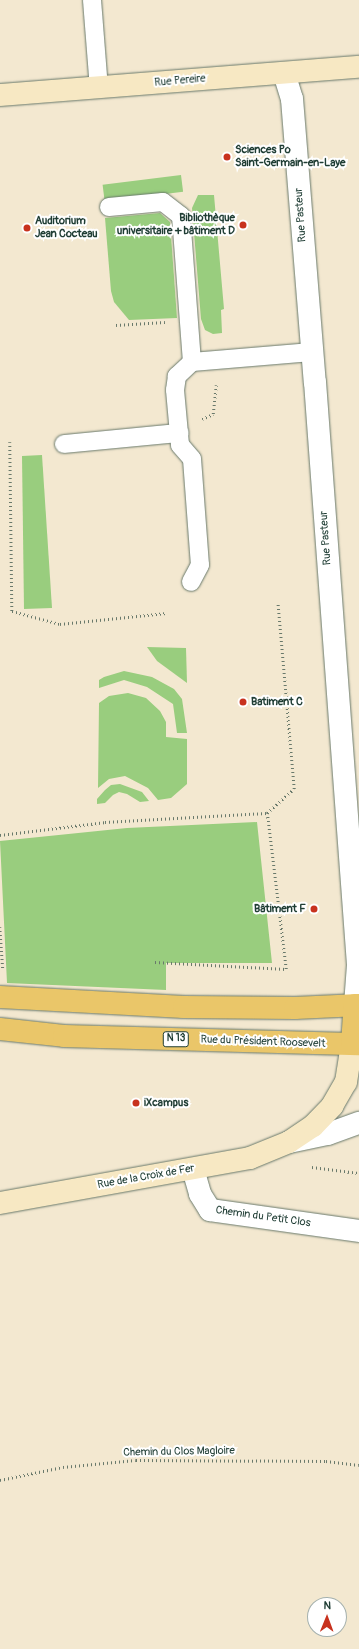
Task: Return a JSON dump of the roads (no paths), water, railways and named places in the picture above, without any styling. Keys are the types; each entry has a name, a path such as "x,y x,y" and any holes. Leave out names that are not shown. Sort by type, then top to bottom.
{"main road":[{"path":"0,997 184,1007 295,1008 357,1005 355,1044"},
{"name":"Rue du Président Roosevelt","path":"0,1030 64,1036 355,1044"}],"street":[{"name":"Rue Pereire","path":"0,95 359,67"},
{"name":"Rue Pasteur","path":"284,73 292,99 312,352 358,965 357,1005"},
{"name":"Rue de la Croix de Fer","path":"289,1142 313,1126 332,1106 346,1082 355,1044"},
{"name":"Rue de la Croix de Fer","path":"0,1202 250,1158 289,1142 328,1134 359,1123"},
{"name":"Chemin du Petit Clos","path":"193,1169 200,1194 210,1210 359,1231"}],"lane":[{"path":"92,0 99,88"},
{"path":"109,207 163,202 181,216 192,362"},
{"path":"191,582 200,565 192,459 180,445 175,390 177,376 192,362 312,352"},
{"path":"64,444 179,427"}],"place":[{"name":"Sciences Po Saint-Germain-en-Laye","path":"227,157"},
{"name":"Bibliothèque universitaire + bâtiment D","path":"243,225"},
{"name":"Auditorium Jean Cocteau","path":"27,228"},
{"name":"Batiment C","path":"243,702"},
{"name":"Bâtiment F","path":"314,909"},
{"name":"iXcampus","path":"136,1103"}]}
